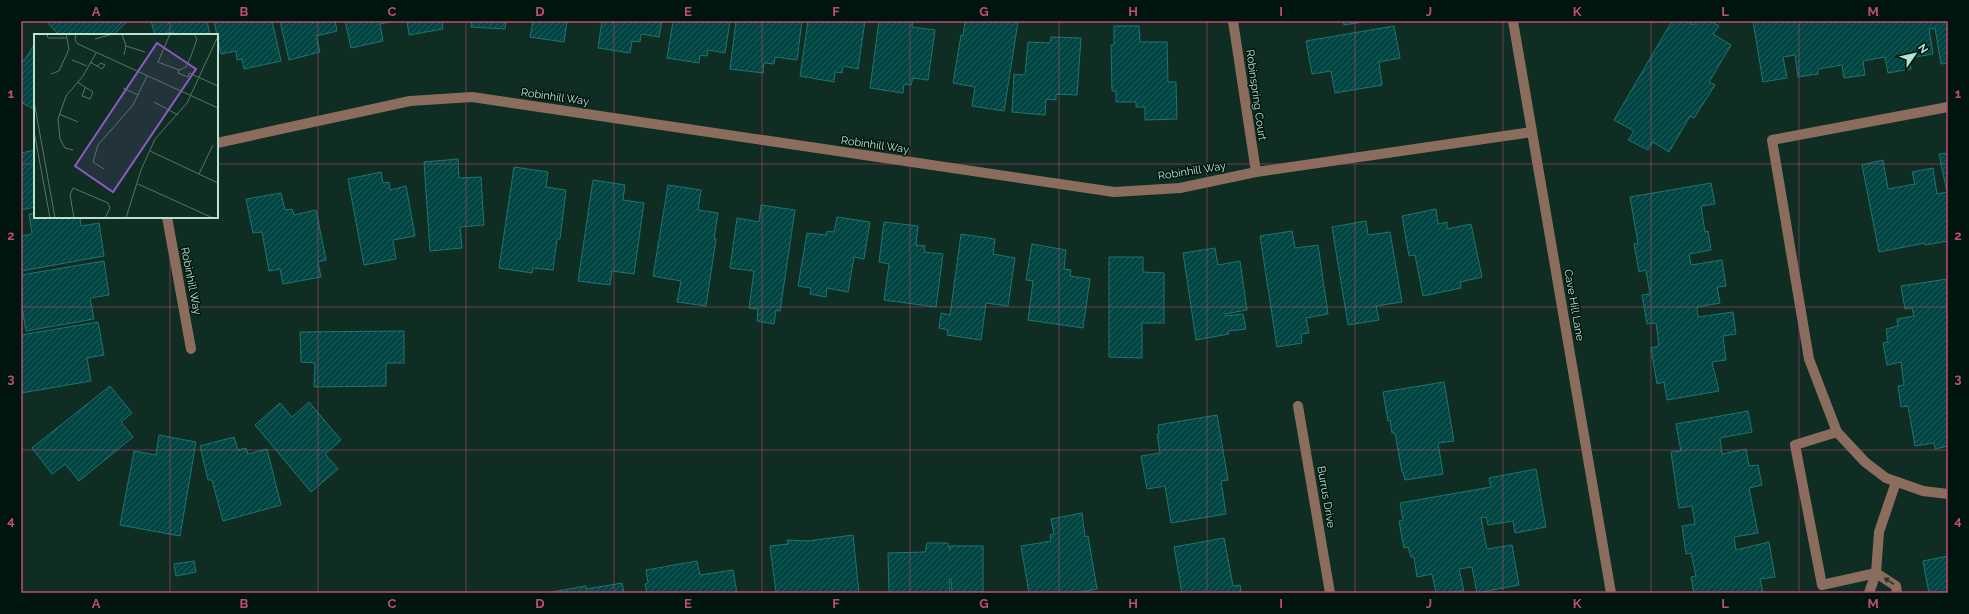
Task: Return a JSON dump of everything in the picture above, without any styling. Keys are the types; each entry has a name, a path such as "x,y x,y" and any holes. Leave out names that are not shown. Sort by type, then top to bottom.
{"street":[{"name":"Robinspring Court","path":"1233,21 1256,172"},
{"name":"Cave Hill Lane","path":"1513,21 1611,593"},
{"name":"Robinhill Way","path":"218,143 410,101 472,97 1114,192 1180,188 1256,172 1532,132"},
{"path":"1948,107 1772,140 1809,359 1837,432 1865,462 1886,478 1923,491 1948,494"},
{"name":"Robinhill Way","path":"167,218 191,349"},
{"name":"Burrus Drive","path":"1298,406 1330,593"},
{"path":"1837,432 1795,445 1822,585 1876,573 1896,586 1897,593"},
{"path":"1869,593 1876,573 1879,532 1896,482"}],"building":[{"path":"46,21 128,21 114,34 58,34"},
{"path":"151,21 207,21 210,34 174,34 174,32 155,34"},
{"path":"214,21 272,21 281,61 244,69 242,59 237,60 236,51 221,54 218,34"},
{"path":"280,21 335,21 337,31 316,36 320,52 289,60"},
{"path":"345,21 395,21 380,24 383,41 351,48"},
{"path":"407,21 442,21 443,29 409,35"},
{"path":"471,21 506,21 505,29 471,27"},
{"path":"533,21 567,21 564,42 530,37"},
{"path":"602,21 662,21 659,37 641,34 640,42 632,41 630,53 598,48"},
{"path":"673,21 730,21 725,53 708,50 707,56 700,55 699,63 667,58"},
{"path":"736,21 802,21 797,60 775,57 774,64 764,63 763,73 730,69"},
{"path":"808,21 865,21 858,69 843,66 842,73 835,72 834,82 800,76"},
{"path":"879,21 913,21 912,27 935,30 928,80 913,78 911,85 904,84 903,93 870,88"},
{"path":"965,21 1018,22 1004,111 972,106 975,87 953,83 961,35 963,36"},
{"path":"1343,21 1369,21 1344,25"},
{"path":"1672,21 1688,21 1694,25 1696,21 1711,21 1719,26 1713,34 1731,45 1709,82 1715,85 1694,118 1690,116 1669,152 1653,142 1648,150 1628,140 1634,131 1614,120"},
{"path":"1753,21 1948,21 1948,63 1941,64 1935,28 1929,29 1933,54 1909,58 1911,69 1888,73 1885,57 1863,61 1865,75 1844,78 1842,65 1818,69 1818,74 1798,77 1795,55 1783,57 1787,78 1763,82"},
{"path":"1114,26 1139,26 1140,42 1167,42 1168,82 1176,82 1177,119 1145,120 1145,107 1136,107 1136,102 1116,102 1116,91 1112,91 1111,45 1114,45"},
{"path":"1394,26 1400,58 1379,62 1382,85 1335,93 1331,71 1312,74 1306,41"},
{"path":"1051,37 1081,38 1077,95 1056,94 1056,100 1046,99 1045,115 1012,112 1014,74 1025,75 1028,42 1050,43"},
{"path":"34,45 34,109 21,102 21,59 24,61"},
{"path":"34,150 34,207 21,210 21,153"},
{"path":"1948,153 1948,241 1925,245 1925,243 1879,252 1862,165 1883,160 1888,189 1915,184 1912,172 1933,168 1937,194 1947,192 1939,154"},
{"path":"458,159 459,178 481,177 484,225 460,227 462,248 430,251 424,162"},
{"path":"514,167 548,172 546,187 566,190 560,239 557,239 553,270 533,268 532,273 499,268"},
{"path":"381,172 383,183 389,182 390,190 406,186 415,236 393,240 396,259 364,265 348,179"},
{"path":"593,180 625,185 623,200 644,203 634,274 612,271 610,285 578,281"},
{"path":"1711,183 1715,204 1701,206 1705,232 1708,231 1711,250 1689,254 1691,265 1722,260 1726,286 1717,287 1720,303 1697,307 1698,317 1733,312 1736,334 1723,336 1726,360 1712,362 1719,391 1667,400 1664,382 1657,384 1651,348 1659,346 1656,323 1647,324 1642,295 1650,294 1646,270 1639,272 1634,244 1638,243 1630,197"},
{"path":"668,185 701,190 698,210 718,213 714,239 716,239 706,306 677,302 681,281 653,276"},
{"path":"281,193 285,210 292,209 294,215 316,210 326,260 318,262 321,277 283,284 280,269 269,271 262,232 253,233 246,199"},
{"path":"761,205 795,210 780,311 776,310 774,324 757,321 758,309 749,308 754,271 730,268 737,218 759,222"},
{"path":"1436,209 1438,224 1447,222 1447,229 1471,224 1482,277 1460,282 1461,288 1423,296 1415,255 1409,256 1402,216"},
{"path":"34,213 34,218 80,218 81,226 99,223 104,256 21,271 21,236 32,234 29,214"},
{"path":"837,217 870,222 864,259 854,257 848,292 827,288 826,297 810,294 811,288 798,286 807,233 826,235 827,231 834,232"},
{"path":"1366,221 1368,235 1390,232 1402,302 1376,306 1379,320 1348,325 1332,227"},
{"path":"884,222 918,226 916,245 925,246 924,252 943,254 936,307 884,300 889,264 879,262"},
{"path":"1292,231 1295,248 1318,245 1328,314 1306,318 1309,333 1301,334 1302,343 1277,347 1260,236"},
{"path":"961,234 995,239 993,254 1015,258 1008,306 986,303 981,340 947,335 948,330 939,328 941,313 950,315"},
{"path":"1032,244 1066,250 1064,269 1071,270 1070,276 1090,279 1083,328 1028,320 1033,281 1026,280"},
{"path":"1215,248 1218,265 1240,261 1247,310 1225,314 1225,316 1243,314 1246,329 1228,331 1229,334 1196,340 1183,253"},
{"path":"1109,257 1143,257 1143,272 1164,273 1164,323 1142,323 1142,358 1109,357"},
{"path":"104,261 109,295 90,298 94,319 26,331 21,302 21,275"},
{"path":"1947,279 1948,446 1935,449 1934,443 1915,446 1908,406 1901,407 1898,386 1904,385 1901,362 1887,365 1883,343 1888,342 1886,329 1898,326 1897,319 1914,316 1912,308 1905,309 1901,286"},
{"path":"98,322 104,355 87,358 91,381 21,393 21,335"},
{"path":"404,331 404,363 386,363 386,386 314,387 315,363 301,362 300,332"},
{"path":"1444,382 1454,441 1438,443 1443,474 1405,480 1402,472 1395,433 1392,433 1390,420 1388,421 1383,392"},
{"path":"110,386 132,413 121,422 133,437 79,481 65,464 52,474 32,448"},
{"path":"309,402 341,440 325,454 338,469 311,492 255,425 280,403 292,417"},
{"path":"1748,411 1752,432 1720,438 1722,454 1746,449 1749,466 1758,465 1762,485 1749,488 1758,533 1734,537 1736,550 1769,542 1775,577 1760,579 1763,593 1694,593 1691,577 1696,576 1691,553 1686,554 1682,526 1695,524 1692,506 1679,508 1671,452 1681,451 1676,424"},
{"path":"1217,415 1228,480 1221,481 1226,514 1171,523 1165,486 1147,489 1141,456 1160,453 1157,434 1159,434 1158,425"},
{"path":"159,435 196,442 180,536 120,525 134,451 156,455"},
{"path":"234,437 238,450 246,448 248,454 267,449 281,505 223,521 212,480 208,480 200,446"},
{"path":"1536,469 1546,527 1515,533 1513,521 1488,525 1486,517 1481,518 1487,549 1512,545 1519,585 1477,593 1472,567 1459,569 1464,591 1436,593 1432,574 1417,577 1414,557 1411,557 1408,547 1404,548 1399,521 1403,520 1400,503 1491,487 1489,478"},
{"path":"1082,513 1085,537 1088,536 1097,589 1075,593 1029,593 1021,546 1051,541 1050,535 1054,534 1051,519"},
{"path":"853,535 859,593 776,593 770,546 788,544 787,540 808,541"},
{"path":"1224,538 1233,586 1240,585 1241,593 1182,593 1174,547"},
{"path":"927,543 948,543 950,550 950,546 983,546 983,592 952,592 951,579 949,579 950,593 889,593 888,553 925,552"},
{"path":"1948,556 1948,593 1929,593 1923,561"},
{"path":"194,561 196,572 176,576 174,564"},
{"path":"697,561 700,575 733,570 737,593 647,593 645,584 648,583 646,570"},
{"path":"622,583 624,593 546,593 586,586 586,589"}]}
